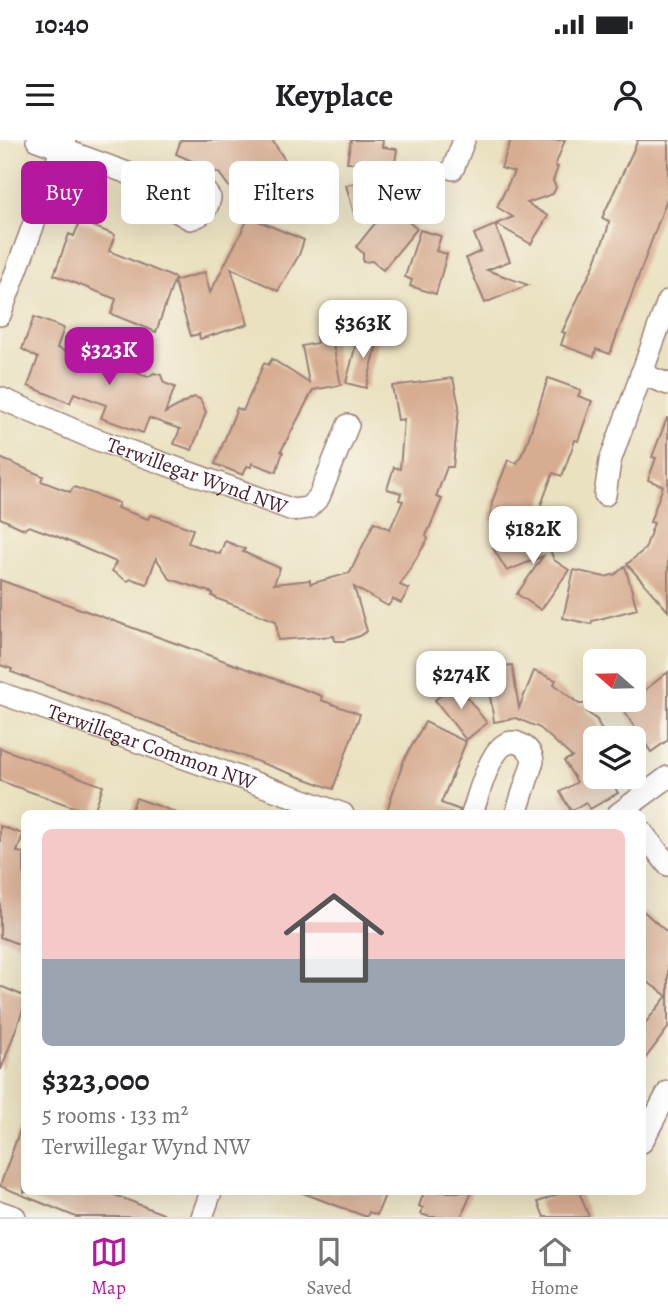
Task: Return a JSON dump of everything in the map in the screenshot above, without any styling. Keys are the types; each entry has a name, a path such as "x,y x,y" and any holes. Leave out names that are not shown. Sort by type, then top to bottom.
{"street":[{"path":"37,140 64,145 121,169"},
{"path":"453,169 464,140"},
{"path":"0,315 64,145"},
{"path":"606,495 610,461 668,301"},
{"path":"641,374 668,384"},
{"name":"Terwillegar Wynd NW","path":"0,398 90,438 293,510 308,508 319,497 348,425"},
{"name":"Terwillegar Common NW","path":"0,693 332,810"},
{"path":"473,810 495,751 514,741 528,749 533,761 517,810"},
{"path":"627,810 668,777"},
{"path":"646,837 668,865"},
{"path":"646,1134 668,1092"},
{"path":"202,1217 210,1195"},
{"path":"0,1212 15,1217"}],"building":[{"path":"181,140 272,140 286,161 229,161 229,187 215,171 215,161 192,161 176,154"},
{"path":"351,140 383,140 382,147 397,149 395,161 347,162"},
{"path":"511,140 565,140 555,166 558,167 553,181 556,187 553,194 527,203 548,216 531,244 496,224 513,217 497,207 514,172 501,168"},
{"path":"638,140 668,140 668,196 610,354 596,349 594,357 561,345 565,333 562,332 593,267 609,221 602,218"},
{"path":"353,184 353,210 346,185"},
{"path":"79,224 88,224 115,235 109,251 175,278 156,332 111,314 116,299 54,275 69,234 74,236"},
{"path":"245,224 266,224 304,240 299,255 278,291 231,268 248,324 200,339 199,334 191,336 174,281 205,272 210,293"},
{"path":"375,224 411,224 417,229 383,270 372,261 363,262 363,253 356,247"},
{"path":"495,225 510,261 487,270 528,285 485,303 466,258 481,251 474,234"},
{"path":"420,230 441,236 436,251 447,254 436,294 410,286 412,280 405,277"},
{"path":"34,317 64,328 57,348 102,365 102,362 109,365 111,360 148,377 154,373 161,375 164,383 175,387 165,413 194,397 200,399 206,412 192,450 174,444 180,429 149,418 143,433 101,418 106,405 74,393 70,403 28,386 38,358 22,349"},
{"path":"359,332 379,336 366,388 346,383"},
{"path":"331,333 341,385 313,390 281,451 283,452 276,472 252,463 251,467 247,466 243,475 215,464 237,408 243,411 264,363 268,365 272,359 309,383 302,346 317,343 316,336"},
{"path":"453,378 459,406 453,467 447,467 436,497 442,499 426,536 428,539 400,585 409,589 401,603 393,599 388,606 354,587 367,631 344,641 335,641 334,636 278,640 276,621 218,599 212,596 213,593 170,579 156,558 147,584 132,579 127,581 112,571 116,562 56,536 29,526 24,529 0,518 0,458 43,476 41,481 70,492 74,487 119,503 117,508 148,519 150,515 155,516 193,529 188,543 220,554 225,541 245,549 243,552 280,568 274,584 310,580 310,584 350,573 374,522 390,529 403,501 399,500 401,493 387,489 394,467 400,469 404,419 398,420 392,386"},
{"path":"548,378 581,390 578,396 592,401 578,441 575,440 562,476 553,473 541,505 540,524 490,521 492,502 508,460 517,463 526,446"},
{"path":"667,418 668,611 627,564 645,549 654,523 650,522 663,486 648,480 656,458 652,457"},
{"path":"541,528 554,560 569,570 541,610 517,594 543,556 507,571 493,548"},
{"path":"625,566 637,609 592,621 591,624 563,618 574,570 605,577 616,574"},
{"path":"0,580 322,696 321,700 360,714 333,789 11,672 12,669 0,665"},
{"path":"512,665 519,708 534,671 556,680 554,684 579,704 583,704 583,712 597,720 600,726 583,726 583,789 616,789 618,793 590,809 586,802 570,810 560,792 577,782 564,761 572,757 540,728 516,718 494,722 486,669"},
{"path":"668,672 668,740 651,752 646,744 646,726 634,726 625,712 646,712 646,689"},
{"path":"456,683 487,723 466,740 435,700"},
{"path":"425,722 466,742 441,803 460,810 387,810 404,760"},
{"path":"0,748 103,786 94,810 82,810 0,781"},
{"path":"136,798 169,810 132,810"},
{"path":"0,826 21,833 17,852 21,853 21,945 0,937"},
{"path":"646,914 668,933 668,1028 646,1058 646,1022 667,996 646,981"},
{"path":"0,986 21,995 21,1015 1,1070"},
{"path":"21,1127 21,1195 0,1186"},
{"path":"22,1195 115,1195 171,1217 76,1217"},
{"path":"308,1195 385,1195 377,1215 369,1212 367,1217"},
{"path":"423,1195 471,1195 461,1217 430,1217 421,1214 423,1208 419,1206"},
{"path":"556,1195 580,1195 589,1217 544,1217 538,1202"}]}
